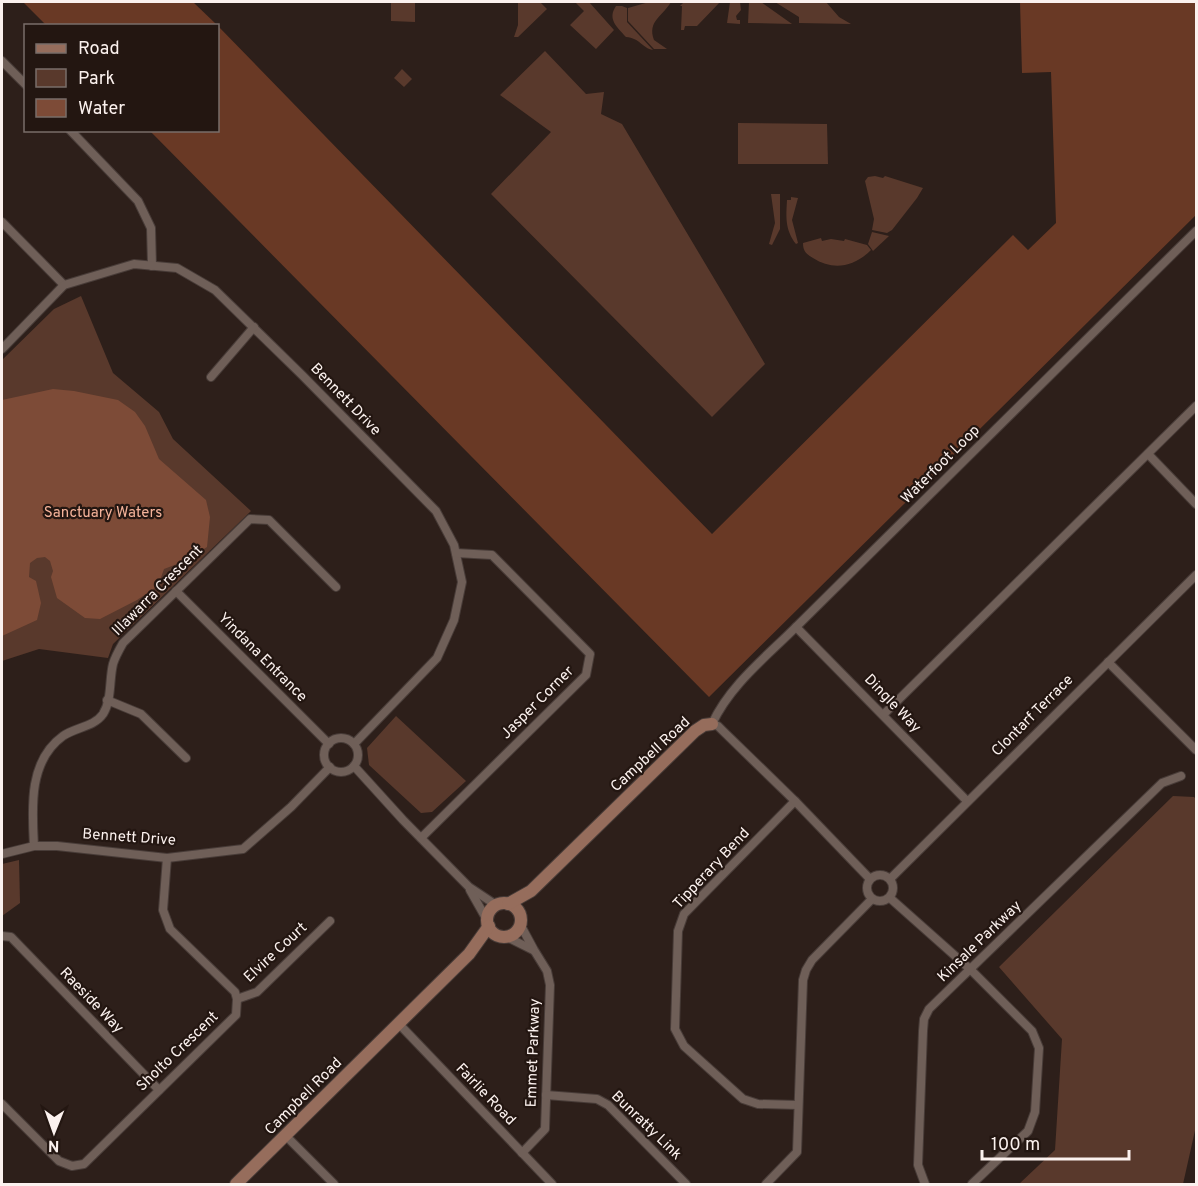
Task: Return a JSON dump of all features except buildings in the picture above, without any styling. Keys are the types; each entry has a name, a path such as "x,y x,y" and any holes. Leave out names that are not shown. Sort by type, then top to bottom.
{"street":[{"path":"2,61 24,83"},
{"path":"72,132 138,201 151,228 152,266"},
{"path":"2,222 64,285"},
{"name":"Waterfoot Loop","path":"712,724 730,693 1197,231"},
{"name":"Bennett Drive","path":"2,349 64,285 134,264 177,268 216,291 436,511 454,545 462,582 454,620 437,658 354,744"},
{"path":"211,377 254,327"},
{"path":"884,714 1197,406"},
{"path":"1148,454 1197,504"},
{"name":"Illawarra Crescent","path":"34,846 32,809 34,784 43,759 62,736 96,722 104,712 113,663 123,644 250,519 269,520 336,587"},
{"name":"Jasper Corner","path":"421,838 586,675 590,654 492,555 456,553"},
{"name":"Clontarf Terrace","path":"890,879 1196,576"},
{"name":"Yindana Entrance","path":"176,591 328,744"},
{"name":"Dingle Way","path":"796,627 967,801"},
{"path":"1108,662 1197,750"},
{"path":"108,700 141,714 186,758"},
{"name":"Campbell Road","path":"236,1185 469,954 488,923 492,909 531,891 695,731 704,725 718,726 870,879"},
{"path":"339,738 354,744 358,755 354,766 344,771 330,767 324,753 328,744 339,738"},
{"path":"354,766 469,887 491,931 534,950"},
{"name":"Bennett Drive","path":"2,854 34,846 57,846 167,858 243,849 291,807 330,767"},
{"name":"Kinsale Parkway","path":"925,1185 918,1166 924,1019 929,1009 1162,783 1180,776"},
{"name":"Tipperary Bend","path":"795,801 684,914 678,931 675,1029 684,1046 743,1099 758,1104 798,1105"},
{"path":"167,858 163,910 170,929 235,992 237,999"},
{"path":"880,875 890,879 894,888 890,898 879,902 872,898 867,889 870,879 880,875"},
{"path":"469,887 502,904 514,906 521,920"},
{"name":"Campbell Road","path":"469,954 517,931 531,891"},
{"path":"766,1185 797,1152 803,980 806,970 812,960 872,898"},
{"path":"890,898 971,970 1032,1031 1039,1048 1033,1122 1028,1131 972,1185"},
{"name":"Emmet Parkway","path":"521,920 534,950 548,971 550,985 545,1129 522,1153"},
{"name":"Elvire Court","path":"237,999 257,992 330,921"},
{"name":"Raeside Way","path":"2,936 11,937 159,1090"},
{"name":"Sholto Crescent","path":"2,1104 59,1161 72,1166 84,1164 236,1015 237,999"},
{"name":"Fairlie Road","path":"399,1024 552,1185"},
{"name":"Bunratty Link","path":"546,1095 597,1099 608,1105 686,1185"},
{"path":"286,1136 334,1185"}],"green space":[{"path":"391,2 415,2 415,22 391,21"},
{"path":"518,2 540,2 547,9 518,37 514,37 518,25"},
{"path":"575,2 589,2 614,30 596,49 570,25 584,11"},
{"path":"649,2 671,2 654,23 652,33 654,40 667,49 654,49 628,21 628,8"},
{"path":"684,2 720,2 697,26 685,26 684,30 681,30 682,6 680,6"},
{"path":"730,2 740,2 741,10 736,16 740,24 727,23"},
{"path":"749,2 761,2 792,24 748,23"},
{"path":"775,2 826,2 839,17 851,24 799,23 799,17"},
{"path":"616,6 627,8 627,22 653,50 635,39 626,37 619,30 612,15"},
{"path":"545,51 586,94 604,92 601,114 622,124 765,364 712,417 491,194 551,132 500,95"},
{"path":"402,69 412,79 404,87 394,78"},
{"path":"738,123 827,124 828,164 738,164"},
{"path":"885,176 923,188 892,230 887,233 872,230 874,219 865,181 868,177 883,178"},
{"path":"771,194 780,194 780,229 772,245 769,244 775,223"},
{"path":"791,197 798,198 792,220 798,243 796,244 787,223 787,200 791,200"},
{"path":"872,232 889,236 873,251 868,244"},
{"path":"821,238 822,241 831,239 844,241 845,239 867,245 871,250 850,263 828,265 805,252 803,243"},
{"name":"Sanctuary Waters","path":"81,296 113,373 159,412 173,439 251,511 113,644 108,658 39,649 2,661 2,360 54,309"},
{"path":"396,716 466,781 432,812 421,813 369,765 367,748"},
{"path":"1173,796 1196,799 1196,1126 1183,1184 1019,1184 1055,1150 1062,1039 999,967"},
{"path":"19,860 20,903 2,916 2,864"}],"shaded area":[{"path":"23,2 193,2 216,24 45,24"},
{"path":"1020,2 1196,2 1196,215 709,697 151,132 219,132 219,27 712,534 1013,235 1028,250 1056,223 1051,72 1022,73"}],"water":[{"name":"Sanctuary Waters","path":"53,389 118,400 135,412 145,426 159,459 206,500 210,517 207,547 185,561 164,569 158,586 100,619 85,618 57,598 51,577 53,571 50,561 45,557 37,558 30,563 29,577 36,581 41,603 37,620 2,636 2,400"}]}
